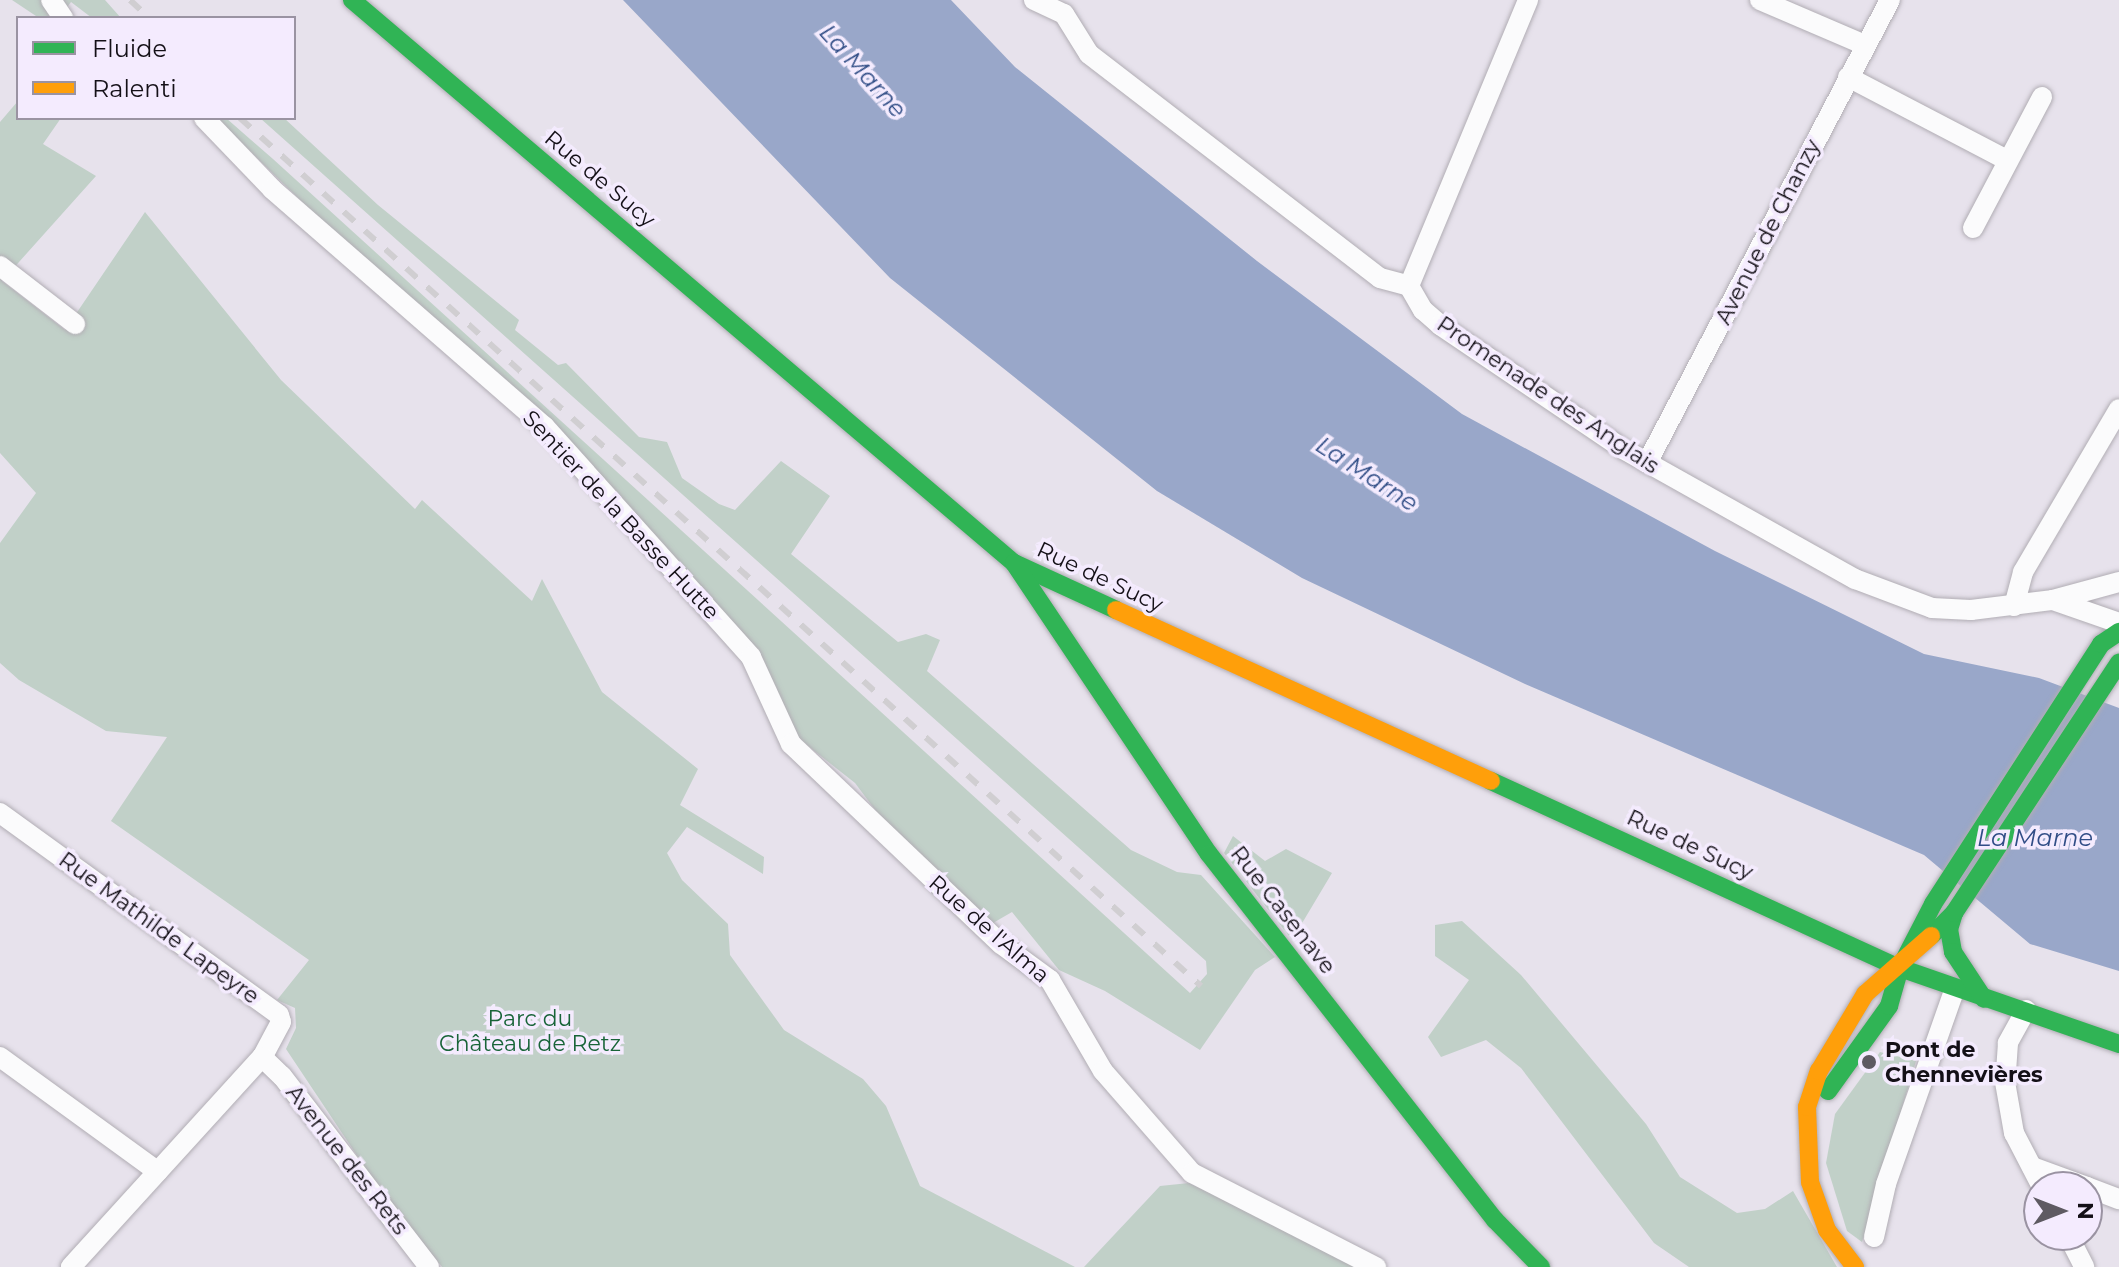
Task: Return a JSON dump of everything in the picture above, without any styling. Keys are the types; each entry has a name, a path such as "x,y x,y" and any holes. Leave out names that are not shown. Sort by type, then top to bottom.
{"main road":[{"name":"Rue de Sucy","path":"352,0 1014,563 1900,968 1954,991 2026,1010 2119,1044"},
{"name":"Rue Casenave","path":"1014,563 1209,854 1495,1220 1541,1267"},
{"path":"1808,1136 1826,1094 1889,1006 1900,968 1933,904 2101,644 2119,632"},
{"path":"1855,1267 1827,1230 1810,1182 1807,1107 1835,1043 1865,994 1900,968 1954,913 2114,671"},
{"path":"1954,913 1949,929 1953,952 1984,999"}],"street":[{"path":"1034,0 1067,7 1089,54 1380,278 1409,286 1528,0"},
{"path":"1760,0 1865,45"},
{"name":"Avenue de Chanzy","path":"1647,463 1890,0"},
{"path":"1848,77 2007,160"},
{"path":"1973,228 2042,97"},
{"name":"Sentier de la Basse Hutte","path":"206,120 272,189 544,426 751,657 791,744 862,807"},
{"path":"0,266 75,324"},
{"name":"Promenade des Anglais","path":"1409,286 1440,325 1647,463 1892,597 1932,608 2014,606 2053,600 2119,582"},
{"path":"2014,606 2023,572 2119,409"},
{"name":"Promenade des Anglais","path":"2053,600 2119,623"},
{"name":"Rue de l'Alma","path":"862,807 871,823 958,905 1061,991 1103,1071 1192,1173 1376,1267"},
{"name":"Rue Mathilde Lapeyre","path":"0,813 279,1015 279,1029 262,1057"},
{"path":"1874,1237 1886,1184 1954,991"},
{"path":"2026,1010 2008,1043 2005,1082 2014,1133 2034,1171"},
{"path":"0,1057 158,1172"},
{"path":"71,1267 262,1057"},
{"name":"Avenue des Rets","path":"262,1057 282,1076 429,1267"},
{"path":"2032,1167 2043,1171"}],"green space":[{"path":"12,0 105,0 119,16 89,16 71,2 60,16 36,16"},
{"name":"Parc du Château de Retz","path":"16,103 16,120 60,120 43,144 96,176 2,281 65,330 145,212 281,380 415,509 422,500 532,601 542,579 602,692 698,769 680,805 764,857 763,874 687,827 667,853 682,880 728,924 730,955 784,1030 863,1079 886,1106 920,1186 1075,1267 442,1267 374,1181 286,1049 296,1028 295,1008 277,1000 309,960 111,821 167,737 106,731 19,680 0,663 0,543 36,493 0,453 0,122"},
{"path":"218,120 228,120 273,159 1190,993 1207,974 1206,961 262,120 286,120 378,205 519,320 515,330 558,365 566,363 639,437 667,442 682,478 719,504 735,510 781,461 830,496 791,554 898,642 926,634 940,640 927,671 1131,850 1177,872 1201,875 1275,957 1255,970 1200,1050 1105,991 1059,970 1012,912 993,923 891,831 855,783 798,738 666,556"},
{"path":"1233,836 1265,861 1286,849 1332,873 1292,940 1224,853"},
{"path":"1462,921 1521,975 1646,1124 1680,1177 1737,1213 1765,1209 1793,1191 1837,1267 1689,1267 1654,1243 1521,1068 1486,1040 1441,1057 1428,1037 1469,980 1435,956 1435,925"},
{"path":"1880,1052 1916,1061 1862,1242 1847,1231 1826,1163 1835,1114"},
{"path":"1189,1183 1363,1267 1084,1267 1160,1186"}],"water":[{"name":"La Marne","path":"623,0 951,0 1015,67 1257,261 1462,414 1715,551 1924,654 2039,678 2119,708 2119,971 2030,944 1924,855 1525,684 1302,578 1157,491 890,278"}],"railway":[{"path":"130,0 147,16"},
{"path":"242,120 1201,986"}],"traffic: fast":[{"path":"352,0 1014,563 1116,610"},
{"path":"1014,563 1209,854 1495,1220 1541,1267"},
{"path":"1828,1091 1889,1006 1900,968 1933,904 2101,644 2119,632"},
{"path":"1931,936 1954,913 2119,663"},
{"path":"1491,781 1900,968 2119,1044"},
{"path":"1954,913 1949,929 1953,952 1984,999"}],"traffic: slow":[{"path":"1116,610 1491,781"},
{"path":"1855,1267 1827,1230 1810,1182 1807,1107 1819,1071 1865,994 1931,936"}],"place":[{"name":"Pont de Chennevières","path":"1869,1062"}]}
